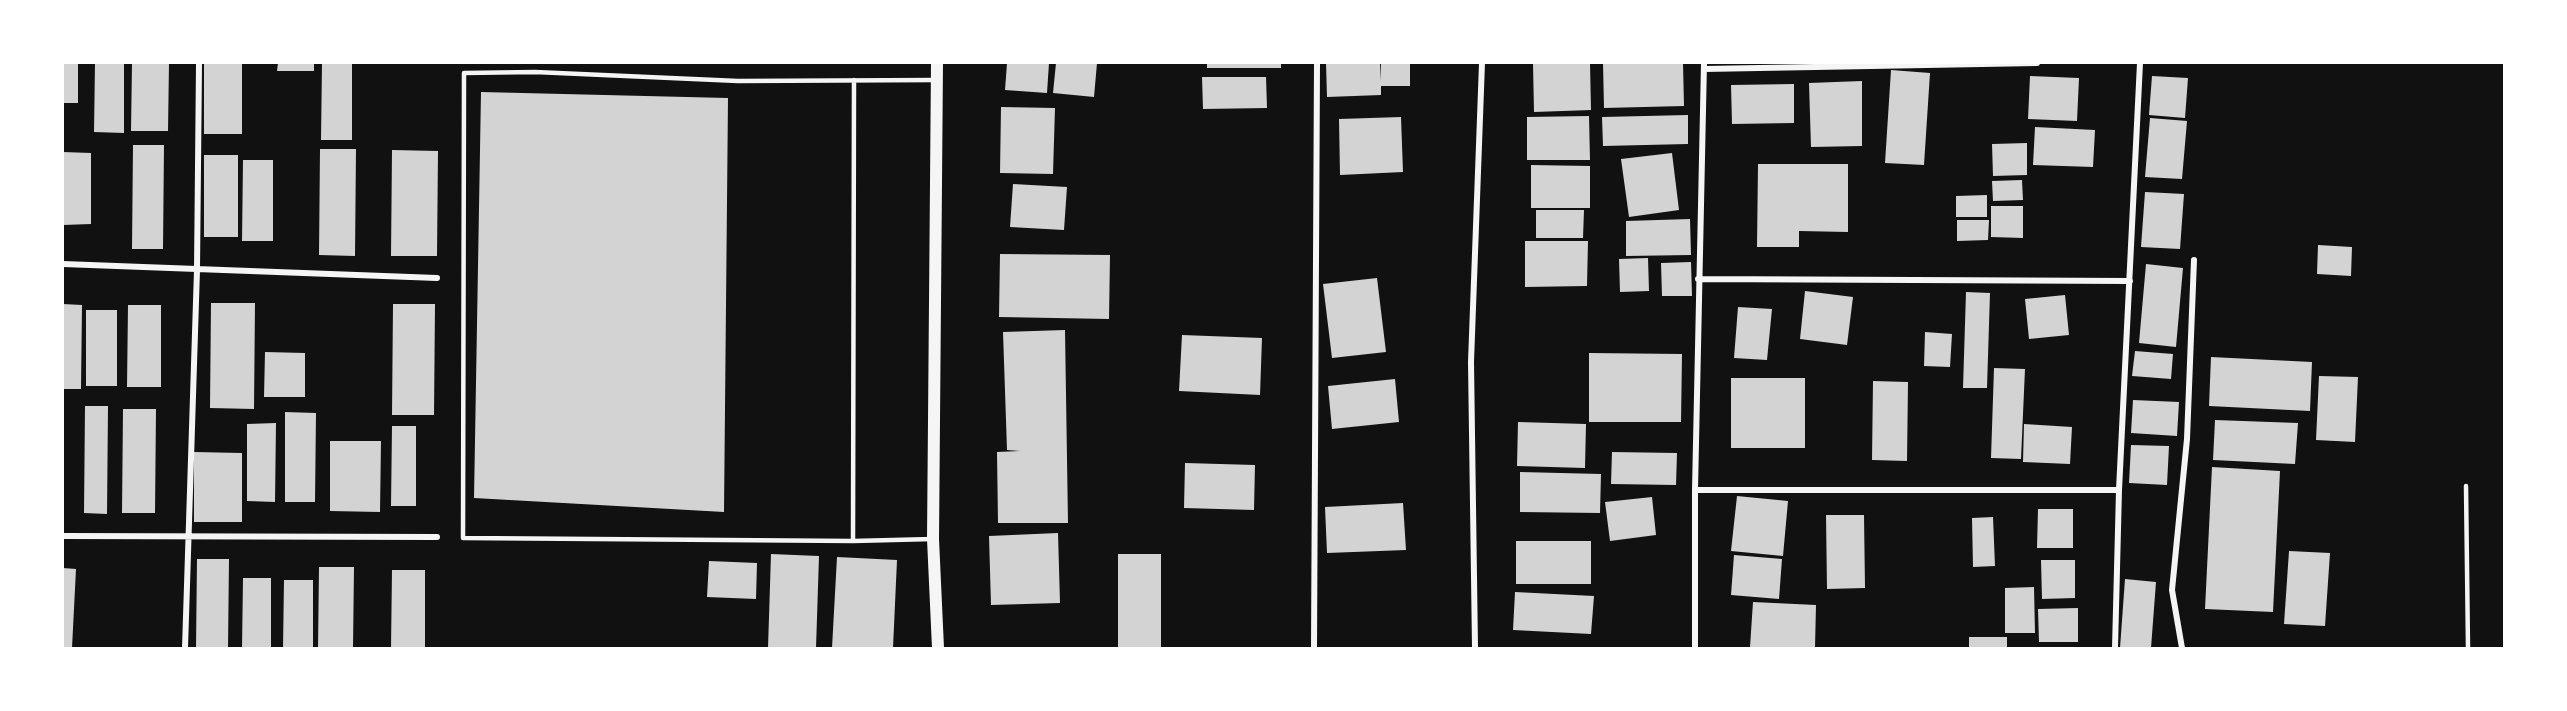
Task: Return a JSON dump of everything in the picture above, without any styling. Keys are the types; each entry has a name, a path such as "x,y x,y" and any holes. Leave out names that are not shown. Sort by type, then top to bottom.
{"main road":[{"path":"937,63 933,539 938,648"}],"street":[{"path":"185,648 197,270 199,63"},
{"path":"1314,648 1317,63"},
{"path":"1475,648 1471,362 1482,63"},
{"path":"1695,648 1698,279 1704,66 2037,63"},
{"path":"2115,648 2119,490 2140,63"},
{"path":"2182,648 2172,590 2187,439 2194,260"},
{"path":"63,264 437,278"},
{"path":"1698,279 2130,281"},
{"path":"1695,490 2119,490"},
{"path":"63,536 437,537"}],"lane":[{"path":"933,539 853,541 463,538 464,73 535,72 738,81 936,80"},
{"path":"853,541 854,80"},
{"path":"2466,486 2468,648"}],"building":[{"path":"63,63 78,63 78,103 63,103"},
{"path":"95,63 124,63 124,133 94,132"},
{"path":"132,63 169,63 168,131 131,131"},
{"path":"204,63 242,63 242,134 204,134"},
{"path":"278,63 314,63 314,71 277,71"},
{"path":"322,63 352,63 352,140 321,140"},
{"path":"1007,63 1049,63 1047,93 1005,90"},
{"path":"1056,63 1097,63 1094,97 1053,93"},
{"path":"1207,63 1281,63 1281,68 1207,68"},
{"path":"1326,63 1380,63 1380,81 1381,63 1410,63 1410,86 1381,86 1381,95 1327,97"},
{"path":"1590,63 1591,110 1534,112 1533,64"},
{"path":"1603,63 1683,63 1684,106 1604,108"},
{"path":"1891,70 1930,73 1924,165 1885,163"},
{"path":"2030,76 2079,78 2077,121 2028,119"},
{"path":"2152,76 2188,78 2185,118 2149,115"},
{"path":"1202,77 1266,77 1267,108 1203,109"},
{"path":"1862,81 1862,146 1811,147 1809,83"},
{"path":"1794,84 1794,123 1732,124 1731,85"},
{"path":"481,92 728,98 724,512 474,498"},
{"path":"1001,107 1055,108 1053,174 1000,173"},
{"path":"1688,115 1688,144 1603,146 1602,117"},
{"path":"1589,116 1590,160 1527,160 1527,117"},
{"path":"1401,117 1403,172 1340,175 1339,119"},
{"path":"2150,118 2187,121 2182,179 2145,177"},
{"path":"2035,127 2095,130 2093,167 2033,165"},
{"path":"2027,143 2027,175 1993,176 1992,144"},
{"path":"133,145 164,145 163,249 132,249"},
{"path":"320,149 356,149 355,256 319,255"},
{"path":"392,150 438,151 437,256 391,256"},
{"path":"63,152 91,153 91,224 63,225"},
{"path":"1672,153 1679,210 1629,217 1621,159"},
{"path":"204,155 238,155 238,237 204,237"},
{"path":"243,160 273,160 273,241 242,241"},
{"path":"1758,164 1848,164 1848,232 1799,231 1799,247 1757,247"},
{"path":"1531,165 1590,166 1590,208 1531,208"},
{"path":"2022,180 2023,200 1993,201 1992,181"},
{"path":"1013,184 1067,187 1064,230 1010,227"},
{"path":"2145,192 2184,194 2180,249 2141,247"},
{"path":"1987,195 1987,217 1956,217 1956,196"},
{"path":"1991,206 2023,206 2023,238 1991,237"},
{"path":"1536,210 1584,210 1583,238 1536,238"},
{"path":"1690,219 1691,255 1626,256 1626,221"},
{"path":"1957,220 1989,220 1988,240 1957,241"},
{"path":"1525,241 1588,241 1587,286 1525,287"},
{"path":"2318,245 2352,247 2351,276 2317,274"},
{"path":"1000,254 1110,255 1109,319 999,317"},
{"path":"1648,258 1649,291 1620,292 1619,259"},
{"path":"1691,262 1692,296 1662,296 1661,263"},
{"path":"2146,264 2183,268 2176,347 2139,343"},
{"path":"1377,278 1386,352 1332,358 1323,284"},
{"path":"1805,291 1853,297 1847,345 1800,339"},
{"path":"1966,292 1990,293 1987,388 1963,388"},
{"path":"2065,295 2069,335 2029,339 2025,299"},
{"path":"211,303 255,303 254,409 210,408"},
{"path":"63,304 82,305 81,389 63,389"},
{"path":"393,304 435,304 434,415 392,415"},
{"path":"128,305 161,305 161,387 127,387"},
{"path":"1738,307 1772,309 1767,360 1734,358"},
{"path":"86,310 117,310 117,386 86,386"},
{"path":"1065,330 1068,523 998,523 997,452 1020,451 1007,450 1003,332"},
{"path":"1925,332 1952,334 1950,367 1924,366"},
{"path":"1182,335 1262,338 1260,395 1179,391"},
{"path":"2135,351 2173,354 2171,379 2132,376"},
{"path":"265,352 305,353 305,397 264,397"},
{"path":"1589,353 1682,354 1681,422 1589,422"},
{"path":"2211,357 2312,362 2310,411 2209,406"},
{"path":"1994,368 2025,369 2021,459 1991,458"},
{"path":"2319,376 2358,377 2355,442 2316,440"},
{"path":"1731,378 1805,378 1805,448 1731,448"},
{"path":"1395,379 1399,422 1332,429 1328,386"},
{"path":"1873,381 1908,382 1907,461 1872,460"},
{"path":"2133,400 2179,402 2177,436 2131,433"},
{"path":"85,406 108,406 107,514 84,513"},
{"path":"123,409 156,409 155,513 122,513"},
{"path":"285,412 316,413 315,502 285,502"},
{"path":"2215,420 2298,423 2295,464 2213,460"},
{"path":"1518,422 1586,424 1585,468 1517,466"},
{"path":"276,423 275,502 247,501 247,424"},
{"path":"2024,424 2072,427 2070,464 2023,462"},
{"path":"392,426 416,426 416,506 391,506"},
{"path":"330,441 381,441 380,512 330,511"},
{"path":"2131,445 2169,446 2167,485 2129,483"},
{"path":"194,452 242,453 242,522 194,522"},
{"path":"1612,452 1677,453 1676,485 1611,484"},
{"path":"1185,463 1255,465 1254,510 1184,508"},
{"path":"2212,467 2280,471 2273,612 2205,609"},
{"path":"1520,472 1601,474 1600,513 1520,512"},
{"path":"1737,496 1788,501 1783,556 1731,551"},
{"path":"1652,497 1656,535 1610,541 1605,502"},
{"path":"1403,503 1406,550 1327,553 1325,507"},
{"path":"2038,509 2073,509 2073,548 2037,548"},
{"path":"1826,515 1864,515 1865,588 1827,589"},
{"path":"1993,517 1995,566 1973,567 1972,518"},
{"path":"1058,533 1060,603 991,605 989,536"},
{"path":"1516,541 1591,541 1591,584 1516,584"},
{"path":"2289,551 2330,553 2325,626 2284,624"},
{"path":"771,554 819,556 816,648 768,648"},
{"path":"1118,554 1161,554 1161,648 1118,648"},
{"path":"1734,555 1782,559 1779,599 1731,595"},
{"path":"837,557 897,560 893,648 832,648"},
{"path":"197,559 229,559 228,648 196,648"},
{"path":"2041,560 2075,560 2075,598 2042,599"},
{"path":"709,561 757,563 756,599 707,597"},
{"path":"319,567 354,567 353,648 318,648"},
{"path":"63,568 76,569 72,648 63,648"},
{"path":"392,570 425,570 425,648 391,648"},
{"path":"243,578 271,578 271,648 242,648"},
{"path":"2125,579 2156,582 2151,648 2120,648"},
{"path":"284,580 313,580 313,648 283,648"},
{"path":"2034,587 2035,633 2005,633 2005,588"},
{"path":"1515,592 1594,596 1591,634 1513,630"},
{"path":"1753,602 1816,605 1815,648 1750,647"},
{"path":"2078,608 2078,642 2039,642 2038,609"},
{"path":"1969,637 2007,637 2007,648 1969,648"}]}
